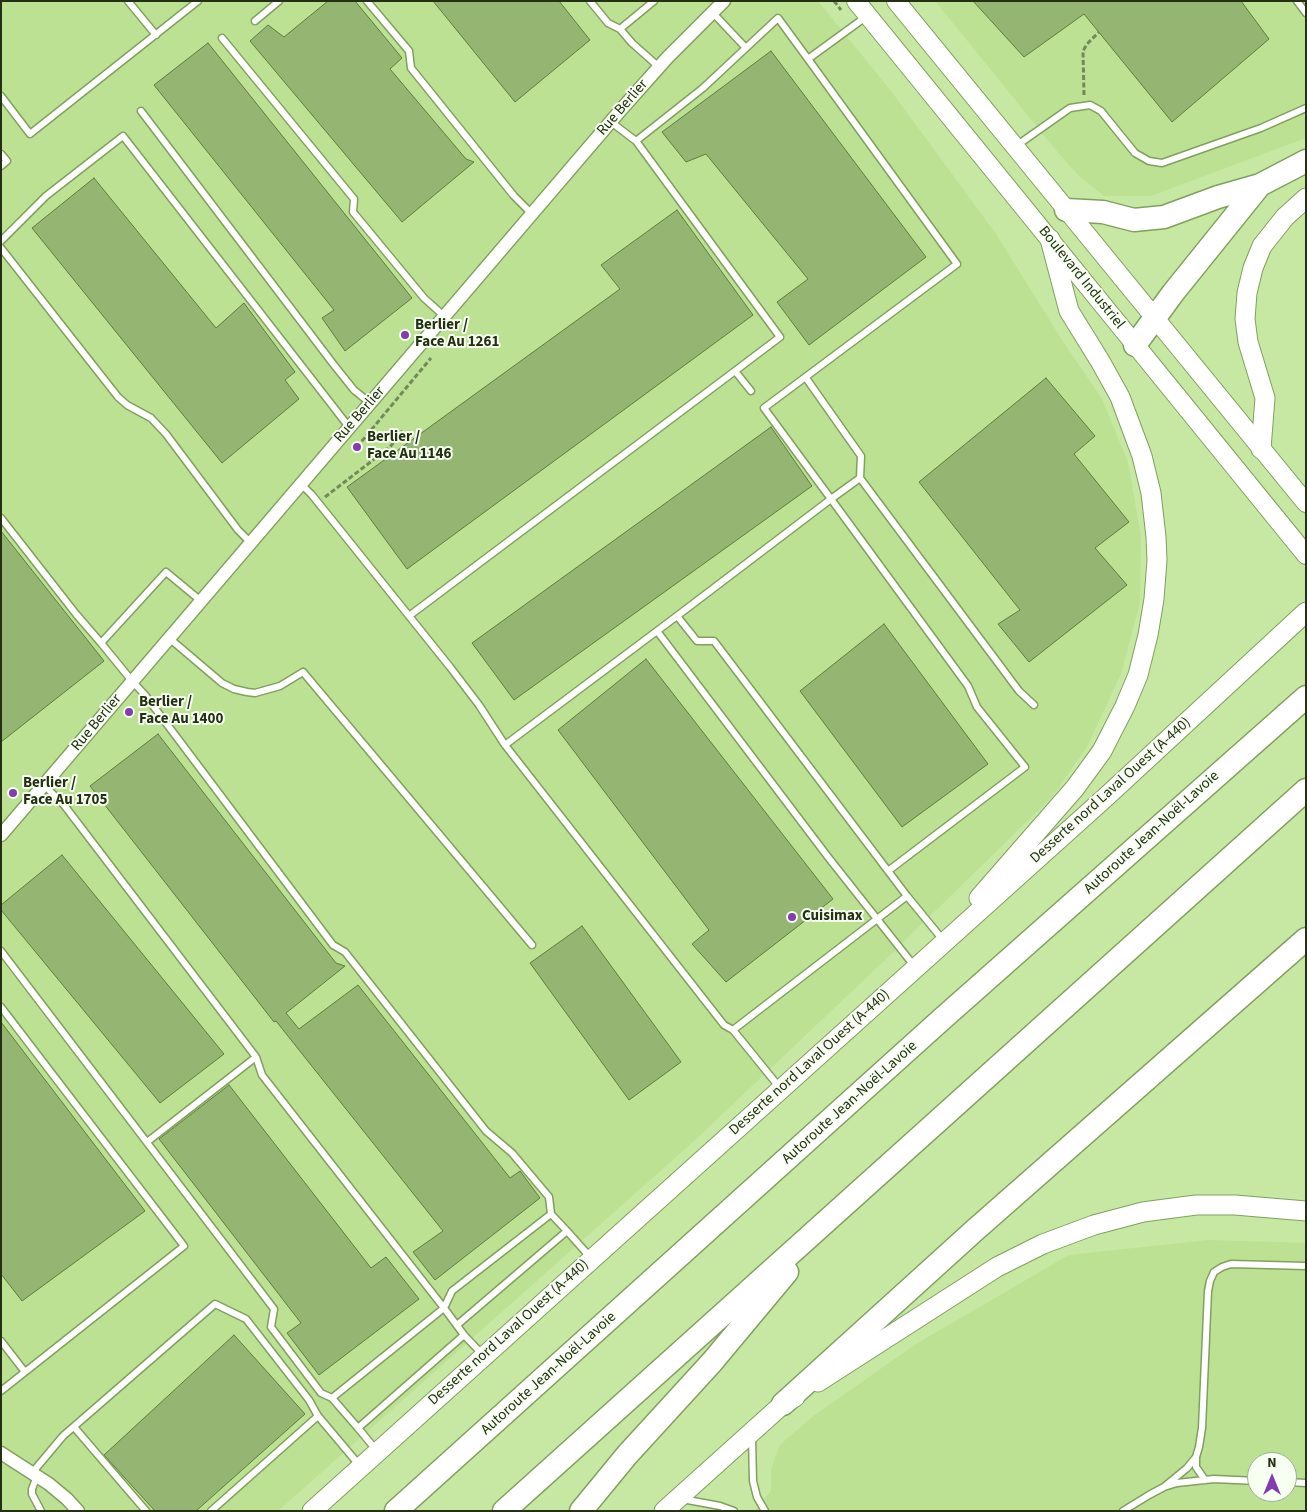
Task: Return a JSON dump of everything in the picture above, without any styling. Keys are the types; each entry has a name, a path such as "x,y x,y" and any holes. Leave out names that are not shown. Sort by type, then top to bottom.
{"highway":[{"path":"1066,210 1103,212 1125,218 1149,220 1164,218 1218,197 1260,185 1306,162"},
{"path":"1135,345 1173,293 1260,185"},
{"name":"Autoroute Jean-Noël-Lavoie","path":"396,1511 942,1019 1306,697"},
{"path":"504,1511 1306,790"},
{"path":"783,1404 975,1230 1306,939"},
{"path":"581,1511 627,1455 712,1362 835,1213"}],"main road":[{"path":"1261,448 1265,398 1248,342 1245,319 1247,293 1253,268 1262,246 1284,217 1306,198"},
{"path":"939,946 1068,797 1102,751 1132,691 1143,657 1152,618 1156,580 1156,536 1151,493 1142,456 1120,397 1069,312 1050,239"},
{"name":"Desserte nord Laval Ouest (A-440)","path":"312,1511 1107,796 1306,612"},
{"path":"664,1511 783,1404 997,1267 1027,1252 1068,1234 1119,1218 1169,1208 1196,1205 1235,1205 1306,1211"}],"street":[{"name":"Rue Berlier","path":"1,835 611,122 659,67 724,1"},
{"name":"Boulevard Industriel","path":"856,1 1306,555"},
{"name":"Boulevard Industriel","path":"896,1 1306,503"},
{"path":"1,1453 67,1499 78,1511"}],"lane":[{"path":"128,1 156,35"},
{"path":"1,96 30,134 198,1"},
{"path":"255,21 279,1"},
{"path":"367,1 409,51 412,68 514,196 532,214"},
{"path":"590,1 608,23 620,29 632,43 659,67"},
{"path":"620,29 654,1"},
{"path":"1297,1 1306,13"},
{"path":"712,12 746,48"},
{"path":"808,59 868,16"},
{"path":"636,141 703,88 778,18 957,264 764,408 968,686 977,707 1025,767 888,871"},
{"path":"222,38 354,199 353,212 424,298 444,316"},
{"path":"1015,146 1070,108 1084,104 1096,107 1135,153 1155,163 1169,160 1261,128 1306,108"},
{"path":"141,110 334,366 354,390 370,403"},
{"path":"410,616 780,337 636,141 611,122"},
{"path":"1,241 46,196 123,136 349,427"},
{"path":"1,154 7,161 1,166"},
{"path":"1,248 118,397 127,405 151,418 166,434 238,530 251,543"},
{"path":"735,372 751,391"},
{"path":"806,378 861,456 860,478 1018,691 1034,705"},
{"path":"505,745 860,478"},
{"path":"301,484 410,616 479,705 505,745 724,1025 733,1030 781,1089"},
{"path":"1,518 76,614 145,695 332,945 345,952 486,1131 512,1153 548,1196 550,1214 592,1259"},
{"path":"101,643 166,572 201,601"},
{"path":"676,616 697,641 714,641 907,896 939,946"},
{"path":"657,631 876,919 916,968"},
{"path":"169,638 222,683 234,689 259,692 280,686 303,672 532,945"},
{"path":"44,785 64,805 256,1057 262,1075 464,1335 484,1356"},
{"path":"733,1030 907,896"},
{"path":"1,951 274,1309 271,1327 321,1393 332,1398 377,1452"},
{"path":"1,1007 184,1246 1,1391"},
{"path":"147,1142 256,1057"},
{"path":"332,1398 444,1308 452,1291 550,1214"},
{"path":"457,1325 567,1231"},
{"path":"1205,1480 1196,1467 1196,1457 1202,1428 1208,1291 1214,1272 1231,1264 1306,1266"},
{"path":"41,1511 32,1494 34,1475 55,1444 215,1304 246,1319 309,1400 318,1416 360,1467"},
{"path":"358,1428 464,1335"},
{"path":"1,1341 25,1372"},
{"path":"210,1511 318,1416"},
{"path":"74,1426 146,1511"},
{"path":"752,1432 753,1481 757,1497 765,1511"},
{"path":"1124,1511 1164,1487 1187,1468 1196,1457"},
{"path":"1164,1487 1177,1483 1205,1480 1247,1481"},
{"path":"679,1498 720,1506 734,1511"}],"path":[{"path":"1084,104 1083,51 1099,32"},
{"path":"357,447 431,358"},
{"path":"327,495 390,448 403,430"}],"shaded area":[{"path":"1,1 818,1 891,91 996,234 1062,340 1102,399 1128,462 1141,537 1140,603 1121,674 1087,747 1051,798 885,960 693,1142 278,1511 1,1511"},
{"path":"935,1 1306,1 1306,138 1151,196 1104,196 1078,175 1055,149"},
{"path":"1208,1240 1306,1243 1306,1511 754,1511 771,1491 771,1469 780,1445 812,1417 916,1344 1069,1255"}],"building":[{"path":"328,1 355,1 402,58 390,69 466,159 474,162 402,222 250,41 268,25 284,37"},
{"path":"433,1 559,1 590,40 515,102"},
{"path":"973,1 1241,1 1269,39 1172,122 1084,14 1024,57"},
{"path":"208,43 412,298 345,351 322,318 334,310 154,85"},
{"path":"771,51 926,257 809,345 777,302 808,279 706,154 686,162 662,132"},
{"path":"94,178 216,328 244,303 295,372 285,380 299,399 222,463 32,228"},
{"path":"677,210 753,315 407,569 347,487 620,289 601,265"},
{"path":"1046,378 1095,436 1074,454 1129,522 1095,548 1127,585 1029,662 998,624 1020,610 919,482"},
{"path":"771,427 812,486 514,700 472,643"},
{"path":"1,531 104,661 1,742"},
{"path":"884,624 988,764 902,827 800,691"},
{"path":"646,659 833,899 726,982 692,944 709,930 558,730"},
{"path":"158,734 336,963 345,966 286,1013 299,1029 358,985 510,1178 520,1171 540,1198 435,1280 413,1252 443,1231 276,1021 274,1022 90,786"},
{"path":"62,855 224,1054 160,1103 1,910 1,905"},
{"path":"582,926 681,1062 629,1100 530,963"},
{"path":"1,1022 145,1211 22,1301 1,1274"},
{"path":"229,1085 371,1268 386,1257 419,1299 319,1375 287,1333 301,1323 159,1139"},
{"path":"234,1335 305,1414 196,1511 155,1511 104,1455"}],"place":[{"name":"Berlier / Face Au 1261","path":"405,335"},
{"name":"Berlier / Face Au 1146","path":"357,447"},
{"name":"Berlier / Face Au 1400","path":"129,712"},
{"name":"Berlier / Face Au 1705","path":"13,793"},
{"name":"Cuisimax","path":"792,917"}]}
